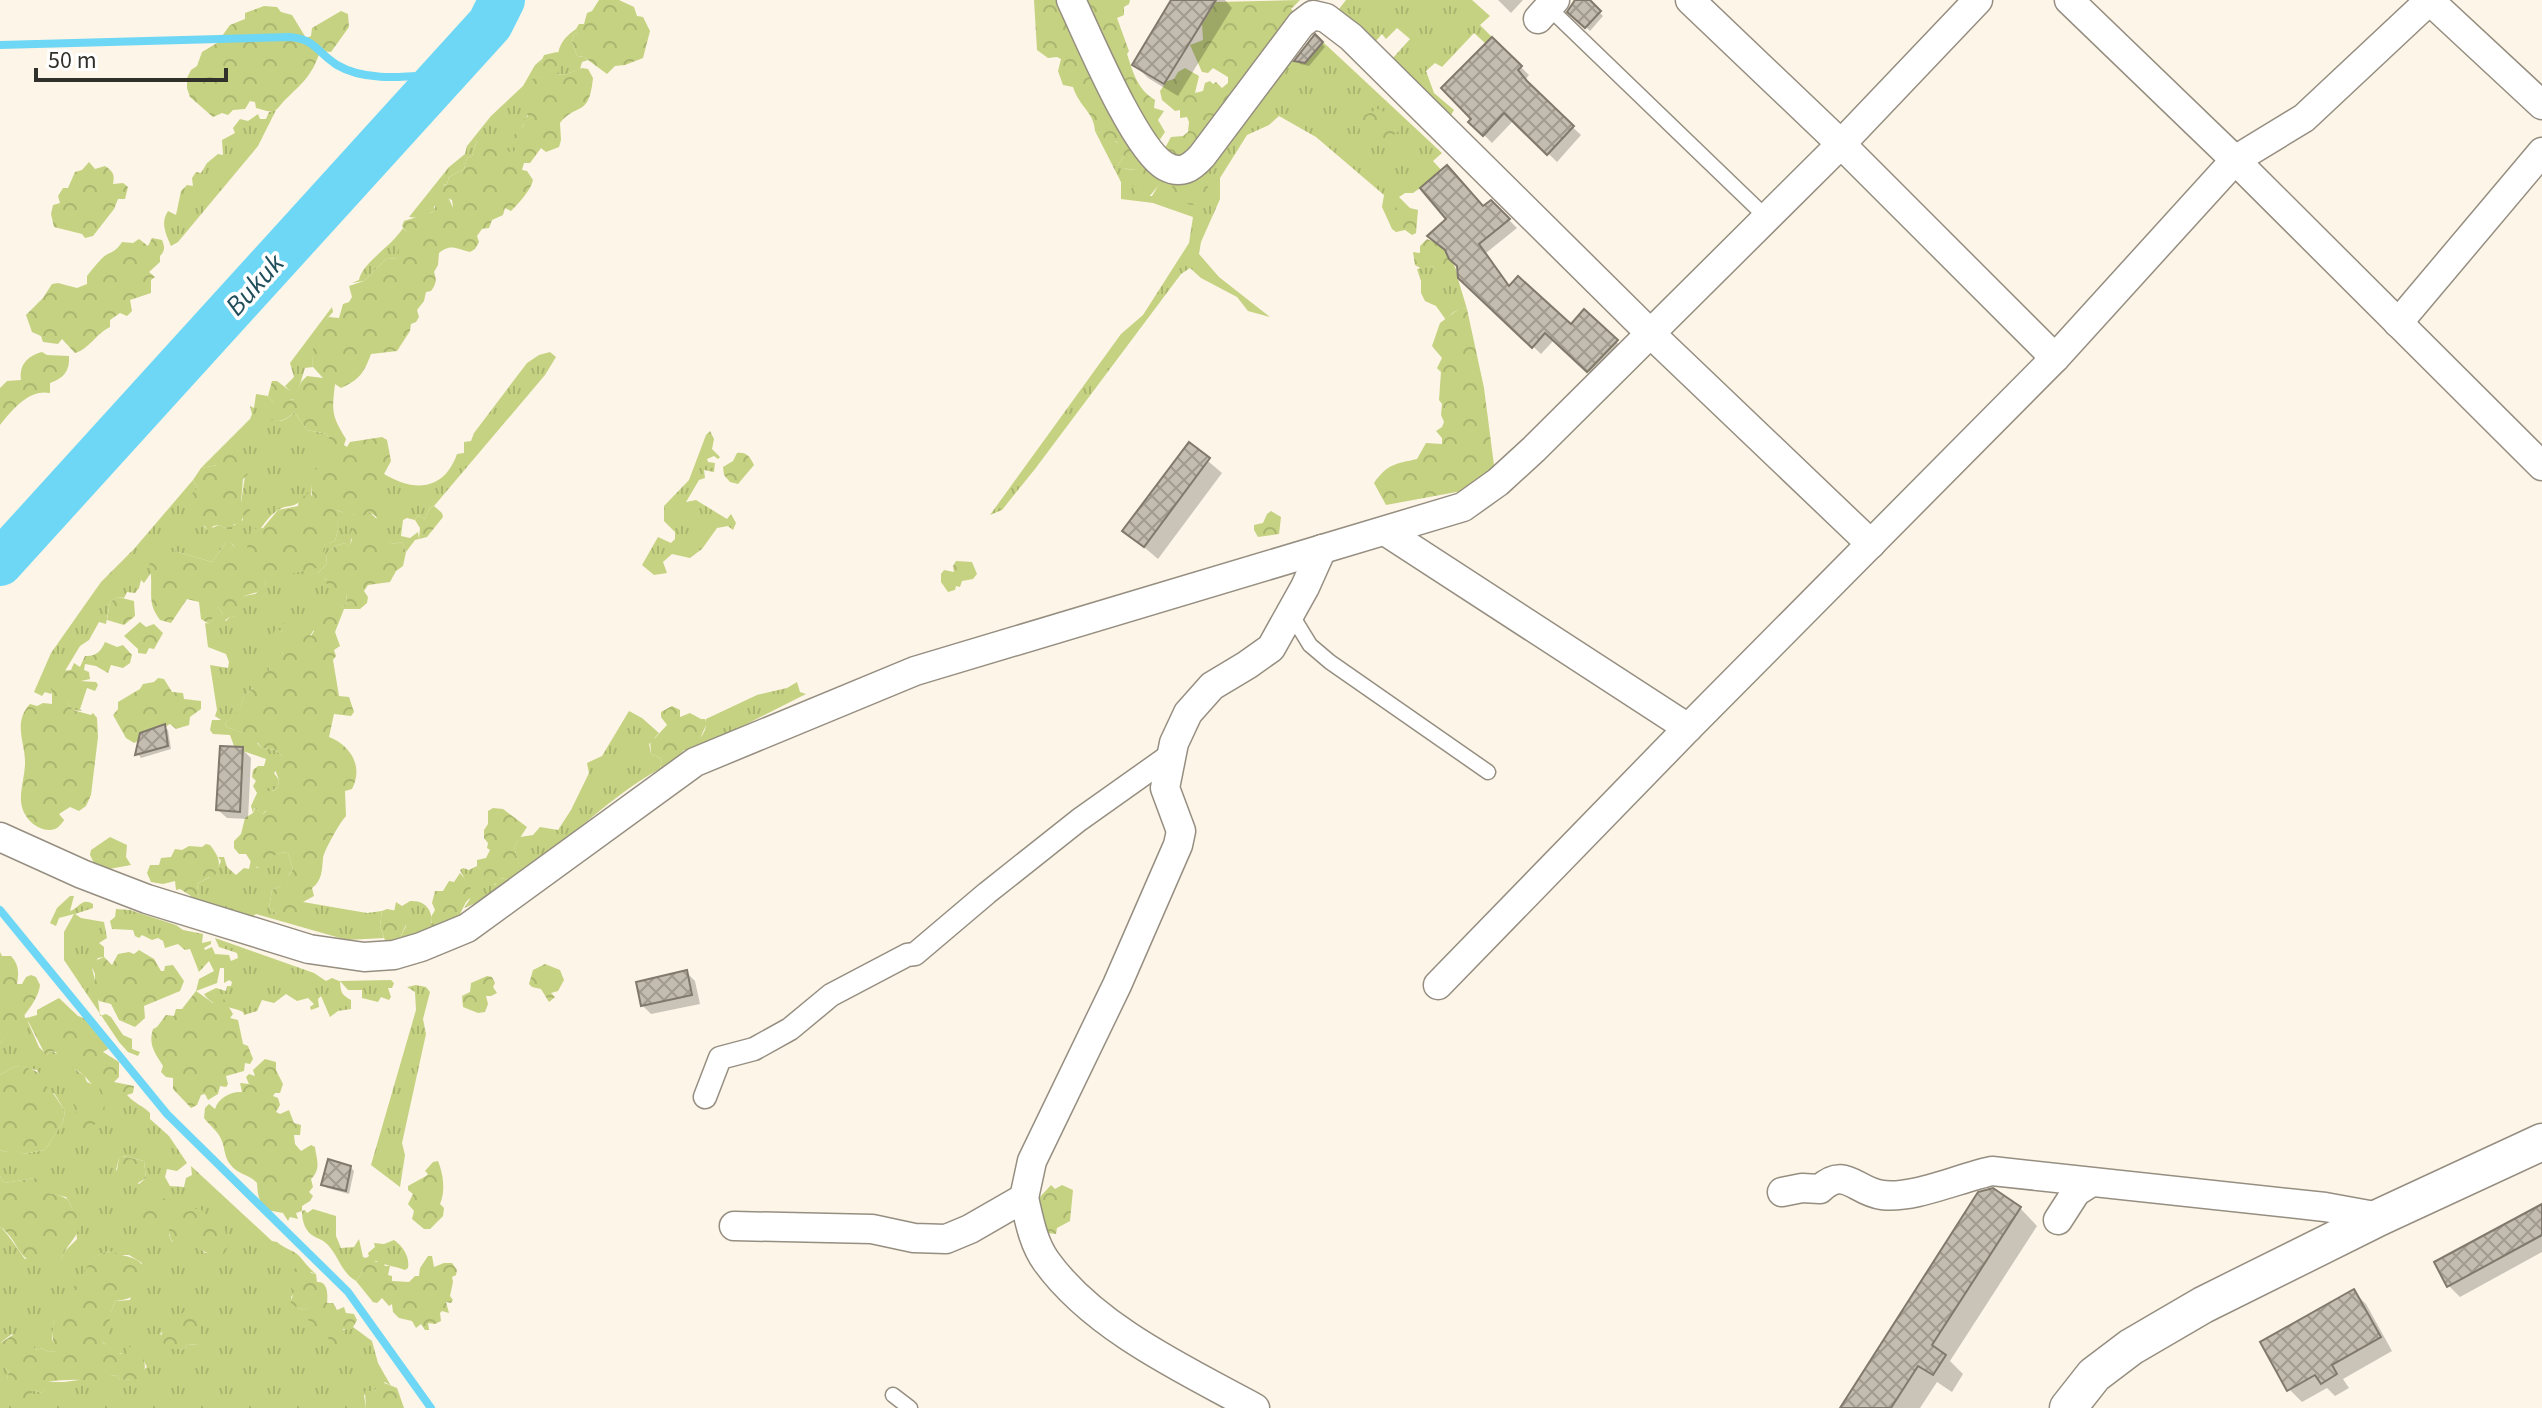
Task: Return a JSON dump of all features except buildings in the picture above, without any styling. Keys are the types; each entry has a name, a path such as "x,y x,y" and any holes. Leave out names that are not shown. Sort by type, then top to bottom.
{"street":[{"path":"1071,0 1141,143 1167,167 1180,171 1191,168 1202,156 1301,24 1313,15 1326,18 1351,37 1651,334 1871,544"},
{"path":"0,837 147,899 309,949 364,957 394,955 467,928 695,762 915,671 1463,507 1498,482 1651,334 1841,144 1978,0"},
{"path":"2069,0 2235,160 2542,466"},
{"path":"1438,985 2055,358 2235,160 2304,118 2429,0 2542,105"},
{"path":"1693,1 2055,358"},
{"path":"2398,323 2542,152"},
{"path":"1385,531 1688,728"},
{"path":"1255,1408 1167,1360 1092,1309 1044,1260 1030,1228 1024,1198 1032,1161 1117,985 1178,845 1181,831 1165,788 1172,754 1188,713 1212,686 1271,648 1322,549"},
{"path":"705,1097 720,1058 754,1049 790,1029 831,995 907,955 915,954 1079,820 1172,754"},
{"path":"2068,1408 2094,1375 2131,1347 2203,1305 2380,1217 2542,1142"},
{"path":"1782,1192 1802,1188 1820,1189 1828,1181 1841,1178 1879,1195 1908,1195 1992,1171 2325,1207 2380,1217"},
{"path":"2058,1220 2076,1192 2090,1183"},
{"path":"734,1226 872,1229 914,1238 946,1239 1024,1198"}],"lane":[{"path":"1547,9 1766,217"},
{"path":"1290,613 1310,645 1330,662 1488,772"},
{"path":"893,1395 910,1408"}],"green space":[{"path":"599,0 619,0 634,7 637,16 643,17 650,31 643,58 615,66 607,74 584,57 577,56 572,42 574,34 579,33 576,29 579,24 584,24 587,13"},
{"path":"1034,0 1130,0 1124,7 1124,15 1117,18 1136,80 1155,100 1154,108 1164,111 1158,120 1165,132 1159,141 1165,148 1171,137 1183,136 1188,132 1189,122 1187,117 1180,118 1180,110 1175,111 1162,100 1160,91 1167,81 1174,79 1185,68 1199,76 1195,93 1203,91 1205,83 1210,81 1222,88 1228,83 1228,77 1213,68 1208,73 1202,72 1190,45 1203,40 1202,24 1216,2 1300,0 1291,9 1301,20 1167,185 1158,186 1148,198 1138,196 1136,187 1132,186 1136,180 1136,170 1118,165 1124,156 1116,141 1106,141 1101,133 1095,131 1092,119 1073,87 1063,85 1058,71 1061,59 1048,58 1037,50"},
{"path":"1346,0 1472,0 1490,16 1480,25 1492,37 1485,43 1474,33 1442,67 1435,63 1426,71 1434,93 1454,110 1451,115 1392,59 1410,39 1397,28 1386,39 1382,34 1374,43 1339,9"},
{"path":"264,6 277,7 281,12 292,15 306,38 311,36 312,28 341,11 348,14 349,27 331,52 320,51 305,80 275,110 270,112 256,108 255,102 250,101 245,109 213,117 190,97 187,78 197,66 202,52 217,43 230,25 245,19 245,13"},
{"path":"576,29 580,33 574,34 572,42 577,56 588,60 582,62 580,69 564,75 557,74 559,48"},
{"path":"1323,42 1442,153 1433,161 1443,172 1413,193 1399,197 1412,210 1392,220 1392,229 1382,207 1384,195 1316,137 1279,116 1269,125 1247,135 1220,178 1220,199 1201,242 1199,254 1219,277 1270,317 1248,311 1237,297 1201,278 1190,268 1181,274 1035,469 1002,510 990,515 1121,334 1143,315 1189,243 1193,217 1153,203 1121,199 1121,182 1095,131 1120,146 1124,156 1118,165 1136,170 1138,196 1152,196 1158,186 1170,180 1289,62 1296,60 1303,63"},
{"path":"557,52 565,60 557,74 564,75 582,68 588,69 593,78 589,99 560,123 559,147 546,152 541,148 530,163 524,163 522,170 527,171 533,180 530,188 511,211 505,208 503,215 492,220 489,228 482,229 477,236 479,242 475,249 470,252 450,247 439,253 434,272 435,284 431,291 426,292 417,310 419,317 411,324 397,351 371,354 357,379 341,388 335,384 334,413 346,439 344,445 347,447 350,442 382,437 387,440 391,461 384,474 387,481 383,486 377,481 374,493 367,494 383,507 386,515 382,520 369,512 363,516 354,513 353,517 337,510 335,541 324,545 317,568 291,574 284,572 283,577 274,571 267,575 264,590 244,596 241,616 222,622 219,619 223,614 218,607 214,607 211,625 201,619 199,602 187,599 171,623 160,620 151,600 149,561 152,551 167,555 175,551 212,562 226,542 231,542 234,547 240,548 242,558 245,558 248,543 253,541 250,532 253,529 263,528 278,510 298,506 299,498 308,492 312,496 311,477 329,452 330,441 327,434 307,430 294,412 282,420 268,418 268,407 273,402 268,396 272,381 277,381 290,391 290,399 294,400 301,382 307,376 323,378 313,367 315,340 320,327 329,317 339,318 343,304 352,297 349,286 364,281 387,258 398,259 400,238 406,231 402,226 404,221 433,212 437,202 453,207 452,200 438,193 437,188 447,184 449,177 464,169 477,140 488,138 494,141 497,150 506,149 511,153 516,150 511,138 528,116 520,98 531,90 529,80 540,77 539,67 544,55"},
{"path":"542,59 540,77 535,79 528,114 514,145 516,150 511,154 477,140 464,169 449,177 447,184 443,185 453,208 434,206 434,211 420,218 409,217 449,167 465,154 467,146 491,116 523,86"},
{"path":"1378,109 1398,118 1401,129 1386,141 1381,139 1368,143 1357,124 1360,117"},
{"path":"276,110 258,146 178,242 171,246 164,220 168,211 176,215 181,191 187,185 193,186 192,178 196,172 201,173 218,154 223,155 222,140 235,133 233,128 240,119 248,121 258,114 260,119 266,119 269,112"},
{"path":"89,162 95,169 105,166 110,170 113,184 123,183 128,187 125,199 118,199 93,236 85,238 82,234 54,227 51,214 53,205 60,203 58,196 63,188 68,188 75,172 82,170"},
{"path":"1204,178 1211,194 1209,199 1193,205 1175,195 1173,183"},
{"path":"1398,205 1418,210 1416,233 1412,235 1405,230 1396,232 1392,229 1390,215"},
{"path":"403,228 406,231 398,259 387,258 364,281 352,283 359,280 366,267"},
{"path":"152,238 162,240 164,249 160,262 149,272 155,277 151,280 151,293 130,300 132,311 127,316 120,313 110,320 110,327 75,353 62,339 58,344 43,342 41,336 32,332 26,315 52,284 77,288 87,284 87,276 93,268 122,242 133,243 139,239 148,246"},
{"path":"1427,239 1436,243 1441,241 1454,265 1458,279 1451,286 1438,283 1436,269 1432,266 1422,269 1415,265 1413,252 1420,253 1420,246"},
{"path":"1432,266 1453,282 1458,279 1467,309 1455,311 1446,320 1436,306 1425,301 1421,293 1417,269"},
{"path":"332,307 333,312 315,344 313,367 305,368 295,400 290,399 290,391 285,386 294,377 290,363"},
{"path":"1460,308 1467,309 1484,388 1495,473 1462,491 1386,505 1374,483 1379,476 1393,465 1417,459 1426,443 1442,444 1442,438 1436,431 1444,422 1439,400 1441,372 1437,368 1442,358 1432,346 1440,323"},
{"path":"42,352 69,356 67,370 50,383 50,393 28,397 0,425 0,388 7,381 21,380 25,362"},
{"path":"550,352 556,357 545,375 430,508 425,519 418,515 415,520 403,520 401,536 410,538 418,532 419,539 406,552 402,542 393,544 378,536 363,534 352,537 349,547 345,543 335,546 326,554 327,564 318,573 346,593 347,603 324,613 310,636 278,631 283,655 244,696 239,712 225,723 226,727 249,735 262,748 276,750 283,757 283,762 274,773 279,780 278,787 265,796 262,805 266,810 263,814 254,808 253,813 251,806 257,793 253,786 256,781 252,777 253,770 264,766 266,759 243,751 243,747 234,746 230,735 213,734 210,730 212,720 221,720 215,716 217,710 210,665 228,668 229,662 226,654 208,647 205,623 211,624 213,607 218,607 226,621 236,616 244,596 255,594 265,586 266,575 274,570 284,572 322,553 323,545 335,541 338,530 336,510 353,516 354,513 368,511 377,519 366,493 377,480 382,485 384,474 406,484 417,485 427,485 444,475 457,454 464,453 464,442 471,441 527,363"},
{"path":"256,394 268,396 273,402 268,417 282,420 294,412 307,430 327,434 331,443 330,455 315,474 311,498 305,496 295,505 273,514 258,532 245,558 231,542 226,542 212,562 175,551 144,583 141,580 135,593 127,592 124,598 118,597 110,602 106,624 99,622 89,640 80,646 51,694 45,692 42,696 34,692 51,653 101,582 134,549 193,480 197,488 190,509 207,530 219,525 227,529 243,520 241,503 246,469 237,451 217,465 201,468 250,419 250,406 254,408"},
{"path":"710,431 714,439 712,449 720,457 707,459 715,463 714,472 704,470 705,478 699,480 686,502 696,500 727,519 731,514 736,523 733,530 728,526 717,528 702,549 690,558 672,554 663,562 667,573 654,575 642,565 658,537 671,543 675,539 675,532 664,521 664,506 689,480"},
{"path":"237,451 247,462 248,474 243,479 241,502 250,509 250,516 244,515 240,524 234,524 232,529 219,525 211,530 205,526 197,529 190,509 184,503 197,488 193,480 201,468 217,465 218,460 223,460 225,453"},
{"path":"737,453 748,456 754,465 738,484 730,482 724,475 723,467 733,461"},
{"path":"434,506 443,517 427,537 419,539 420,528 415,520 418,515 425,519"},
{"path":"1271,511 1281,517 1279,534 1258,537 1254,525 1263,523"},
{"path":"355,526 360,528 361,533 376,531 393,544 402,542 406,552 403,566 390,582 368,585 364,591 368,597 367,603 360,609 344,609 335,632 340,646 334,650 336,656 333,660 339,696 349,697 354,712 351,716 334,714 329,737 343,745 353,757 355,780 352,789 345,791 346,816 324,854 320,879 312,888 314,896 303,902 303,908 295,914 277,914 269,908 272,890 281,886 282,877 289,875 293,869 288,853 281,852 270,858 271,867 261,869 253,865 246,854 239,854 234,848 234,841 241,834 245,818 255,808 263,814 266,811 258,804 266,791 278,787 274,767 275,763 283,762 283,757 276,750 262,748 258,743 250,745 248,735 226,727 225,723 239,711 244,696 261,678 262,672 270,671 267,661 272,654 283,655 278,637 273,634 276,628 282,632 283,624 287,623 290,631 293,629 296,632 301,627 311,636 314,631 310,627 311,622 324,613 325,608 335,605 341,608 347,603 346,593 339,598 334,595 326,579 319,577 318,573 327,564 326,554 335,546 345,543 349,546 352,540 350,533"},
{"path":"956,561 972,562 977,574 948,592 941,582 941,574 944,570 954,572"},
{"path":"118,597 134,601 135,616 124,625 107,620 110,602"},
{"path":"140,622 146,627 154,624 163,633 154,649 149,648 146,654 138,653 138,649 124,636"},
{"path":"105,642 117,647 123,645 132,655 130,663 123,668 111,665 108,673 85,664 84,670 89,672 90,679 81,681 73,699 66,701 73,710 93,713 97,718 98,737 91,795 86,806 79,811 70,807 59,814 64,820 58,827 42,829 26,816 21,802 25,764 22,719 30,704 52,704 52,678 61,671 71,670 74,663 80,667 85,656 98,653"},
{"path":"164,679 172,692 183,693 184,699 201,701 201,709 190,717 189,725 176,729 170,724 134,743 126,738 113,715 118,709 118,702 143,684"},
{"path":"80,681 96,682 98,685 95,691 87,688 82,711 73,710 65,700 80,689"},
{"path":"797,682 800,692 806,694 677,759 701,737 706,719 757,695 787,688"},
{"path":"672,706 680,710 680,717 690,713 705,719 707,723 698,743 690,750 684,750 666,770 660,769 662,759 651,754 650,739 655,738 667,725 661,712"},
{"path":"629,711 659,733 649,744 651,754 662,759 660,769 625,791 527,868 519,865 514,847 520,837 533,835 540,827 558,830 589,773 587,763 602,756"},
{"path":"503,809 527,827 514,847 519,864 527,868 510,880 500,878 498,883 488,886 477,860 486,858 490,850 484,830 488,824 488,811"},
{"path":"110,837 127,845 126,857 131,865 109,869 95,865 91,850"},
{"path":"206,844 216,854 219,865 214,877 197,884 200,904 191,901 191,896 180,889 176,890 175,881 163,884 151,882 147,873 150,865 159,865 161,858 171,857 175,849"},
{"path":"281,852 288,853 293,869 281,886 272,890 269,908 277,914 295,914 303,902 367,913 382,911 380,926 384,938 347,940 256,914 251,918 244,914 237,917 200,904 197,884 215,874 221,861 218,857 224,857 227,867 236,875 244,868 249,869 251,860 257,868 270,867 269,858"},
{"path":"477,866 495,885 500,878 510,880 483,900 464,908 470,899 470,889 460,870"},
{"path":"460,873 470,885 472,896 458,918 431,929 435,891 443,891 449,881 454,882"},
{"path":"74,896 70,911 83,902 89,902 93,908 75,914 104,922 107,938 99,943 104,947 104,957 98,958 92,969 100,1013 64,960 64,932 74,914 59,918 56,926 50,923 57,908"},
{"path":"410,901 421,903 428,909 432,918 431,929 400,938 406,926 400,915 394,912 396,902 402,906"},
{"path":"116,909 130,910 183,930 203,934 202,943 211,941 205,950 212,947 215,954 229,955 231,961 238,958 237,953 219,947 215,938 314,973 326,981 332,978 339,981 391,980 394,983 392,988 388,988 391,997 389,1000 381,997 378,1002 362,998 362,990 348,990 340,981 342,993 351,1000 351,1009 338,1011 330,1017 321,996 318,999 319,1007 311,1010 314,1004 308,998 297,1001 286,994 274,1003 262,1000 257,1011 244,1015 243,1012 212,1002 204,994 216,988 226,991 227,986 231,986 229,980 224,983 224,968 220,968 217,983 196,991 199,979 214,971 209,961 199,972 190,949 185,950 178,944 165,948 158,938 152,940 142,935 139,938 133,930 112,929 110,921 115,917"},
{"path":"382,911 397,911 408,920 400,938 392,944 386,943 380,926"},
{"path":"139,950 154,959 161,971 165,966 173,965 184,981 180,991 144,1006 145,1018 135,1027 119,1020 111,1004 99,1001 94,993 95,974 90,963 104,957 112,965 118,954 134,954"},
{"path":"0,952 2,956 11,956 16,962 17,984 22,984 31,975 40,985 30,1008 0,1044"},
{"path":"545,964 560,970 564,980 558,991 551,993 555,997 549,1002 541,989 529,984 533,970"},
{"path":"492,977 497,993 486,996 488,1004 485,1012 478,1013 463,1007 462,996 470,992 471,983"},
{"path":"407,987 426,987 430,992 423,1019 426,1034 402,1143 405,1155 400,1187 371,1165 416,1010 415,992"},
{"path":"196,991 213,1003 215,997 224,999 233,1014 230,1018 238,1020 243,1044 248,1046 253,1059 250,1064 245,1063 244,1071 226,1076 228,1084 226,1087 220,1086 218,1094 208,1100 205,1094 201,1095 197,1105 191,1108 173,1089 173,1078 161,1072 163,1066 151,1040 153,1029 166,1015 174,1016 176,1009 182,1009"},
{"path":"59,998 78,1016 89,1020 107,1035 108,1049 103,1052 119,1062 119,1077 114,1082 134,1086 133,1093 127,1095 125,1101 110,1103 105,1099 104,1117 89,1129 90,1137 70,1134 72,1121 79,1118 73,1104 75,1098 81,1100 89,1095 104,1097 101,1089 63,1062 56,1052 50,1051 46,1056 28,1021 37,1015 37,1010"},
{"path":"24,1013 25,1018 30,1017 28,1022 39,1047 47,1055 50,1051 59,1055 84,1075 87,1082 101,1088 105,1097 127,1095 150,1113 150,1119 169,1136 187,1163 177,1171 167,1169 165,1177 170,1186 184,1187 186,1178 192,1175 191,1166 272,1241 299,1255 316,1274 311,1272 291,1297 293,1306 304,1310 310,1307 327,1335 353,1327 372,1341 378,1363 391,1386 385,1382 364,1395 366,1408 0,1408 0,1368 9,1372 7,1378 21,1399 35,1390 41,1393 49,1387 47,1382 117,1375 120,1380 132,1379 147,1367 143,1359 114,1351 101,1339 107,1334 115,1301 130,1300 142,1263 129,1255 114,1255 110,1251 95,1258 89,1265 75,1307 54,1320 52,1339 57,1351 35,1350 12,1334 0,1343 0,1227 25,1259 61,1259 77,1239 74,1211 66,1197 48,1193 35,1178 4,1183 0,1176 0,1150 6,1152 11,1147 23,1154 45,1150 63,1122 65,1111 54,1093 49,1093 37,1070 15,1066 0,1075 0,1044","holes":["123,1156 144,1161 146,1178 139,1184 116,1170 119,1158","171,1227 223,1256 205,1253 193,1241 172,1242 169,1235","171,1323 199,1345 187,1344 185,1349 177,1349 160,1334"]},
{"path":"106,1014 111,1017 123,1035 132,1039 132,1049 140,1052 138,1056 128,1052 101,1016"},
{"path":"265,1059 276,1062 276,1070 283,1084 280,1093 273,1096 278,1098 280,1105 276,1112 280,1114 289,1110 294,1123 301,1125 300,1135 294,1135 295,1144 301,1151 311,1145 315,1147 317,1159 316,1171 311,1179 313,1187 309,1192 313,1196 302,1206 302,1211 296,1213 298,1219 290,1217 288,1221 283,1213 264,1207 257,1183 230,1164 220,1136 204,1118 205,1108 209,1104 215,1109 226,1096 242,1092 240,1083 249,1084 246,1077 249,1074 255,1076 253,1070"},
{"path":"15,1066 38,1073 49,1093 53,1093 65,1111 63,1122 45,1150 23,1154 11,1148 6,1152 0,1150 0,1075"},
{"path":"122,1156 144,1161 146,1178 133,1186 125,1185 116,1176"},
{"path":"438,1161 443,1182 440,1204 444,1208 443,1216 430,1229 424,1229 412,1219 414,1211 408,1204 413,1194 408,1186 426,1176 425,1171"},
{"path":"0,1176 4,1183 35,1178 42,1180 48,1187 48,1193 67,1199 79,1214 77,1233 61,1259 55,1261 49,1257 44,1266 35,1264 23,1255 0,1227"},
{"path":"1051,1185 1055,1189 1062,1185 1073,1190 1070,1221 1057,1228 1056,1234 1048,1233 1046,1237 1038,1199"},
{"path":"152,1198 171,1202 175,1208 173,1216 199,1208 207,1220 216,1220 224,1226 229,1245 223,1256 206,1253 193,1242 184,1248 175,1244 169,1232 171,1217 151,1221 139,1216 142,1205"},
{"path":"313,1209 336,1216 336,1236 341,1248 354,1247 359,1239 363,1257 366,1258 375,1247 374,1243 384,1244 394,1240 405,1252 408,1268 405,1270 376,1261 356,1281 328,1245 307,1230 302,1211 307,1213"},
{"path":"110,1251 137,1260 146,1276 135,1294 115,1301 107,1338 102,1340 104,1344 118,1347 120,1354 126,1354 128,1348 136,1344 141,1347 145,1364 142,1375 138,1379 120,1380 117,1375 110,1376 105,1383 76,1380 48,1382 50,1387 41,1393 35,1390 24,1400 10,1396 9,1372 0,1368 0,1343 14,1334 21,1334 32,1337 35,1350 56,1351 53,1338 56,1314 63,1314 74,1307 68,1300 70,1288 80,1284 84,1272 95,1258"},
{"path":"428,1256 432,1256 434,1267 452,1263 457,1270 452,1277 450,1296 453,1300 446,1302 449,1313 442,1311 441,1321 428,1323 429,1330 421,1324 416,1328 412,1321 399,1318 393,1312 392,1304 389,1306 382,1298 377,1303 373,1302 356,1281 363,1271 362,1262 383,1262 385,1266 390,1266 388,1275 392,1276 392,1281 409,1282 419,1276"},
{"path":"301,1267 316,1274 317,1282 325,1286 327,1303 333,1303 337,1310 344,1307 346,1313 354,1314 357,1320 352,1329 343,1329 344,1341 340,1346 331,1344 327,1335 322,1339 313,1333 312,1324 305,1316 309,1308 304,1310 290,1305 294,1291 288,1281 289,1273"},
{"path":"184,1312 198,1317 201,1342 199,1345 187,1344 185,1349 169,1349 160,1339 164,1327"},
{"path":"379,1381 397,1388 404,1408 366,1408 365,1391 375,1391"}],"waterway":[{"name":"Bukuk","path":"0,563 490,24 502,0"},
{"path":"0,45 289,37 305,40 349,71 389,77 444,74"},
{"path":"0,910 167,1114 348,1292 431,1408"}]}
